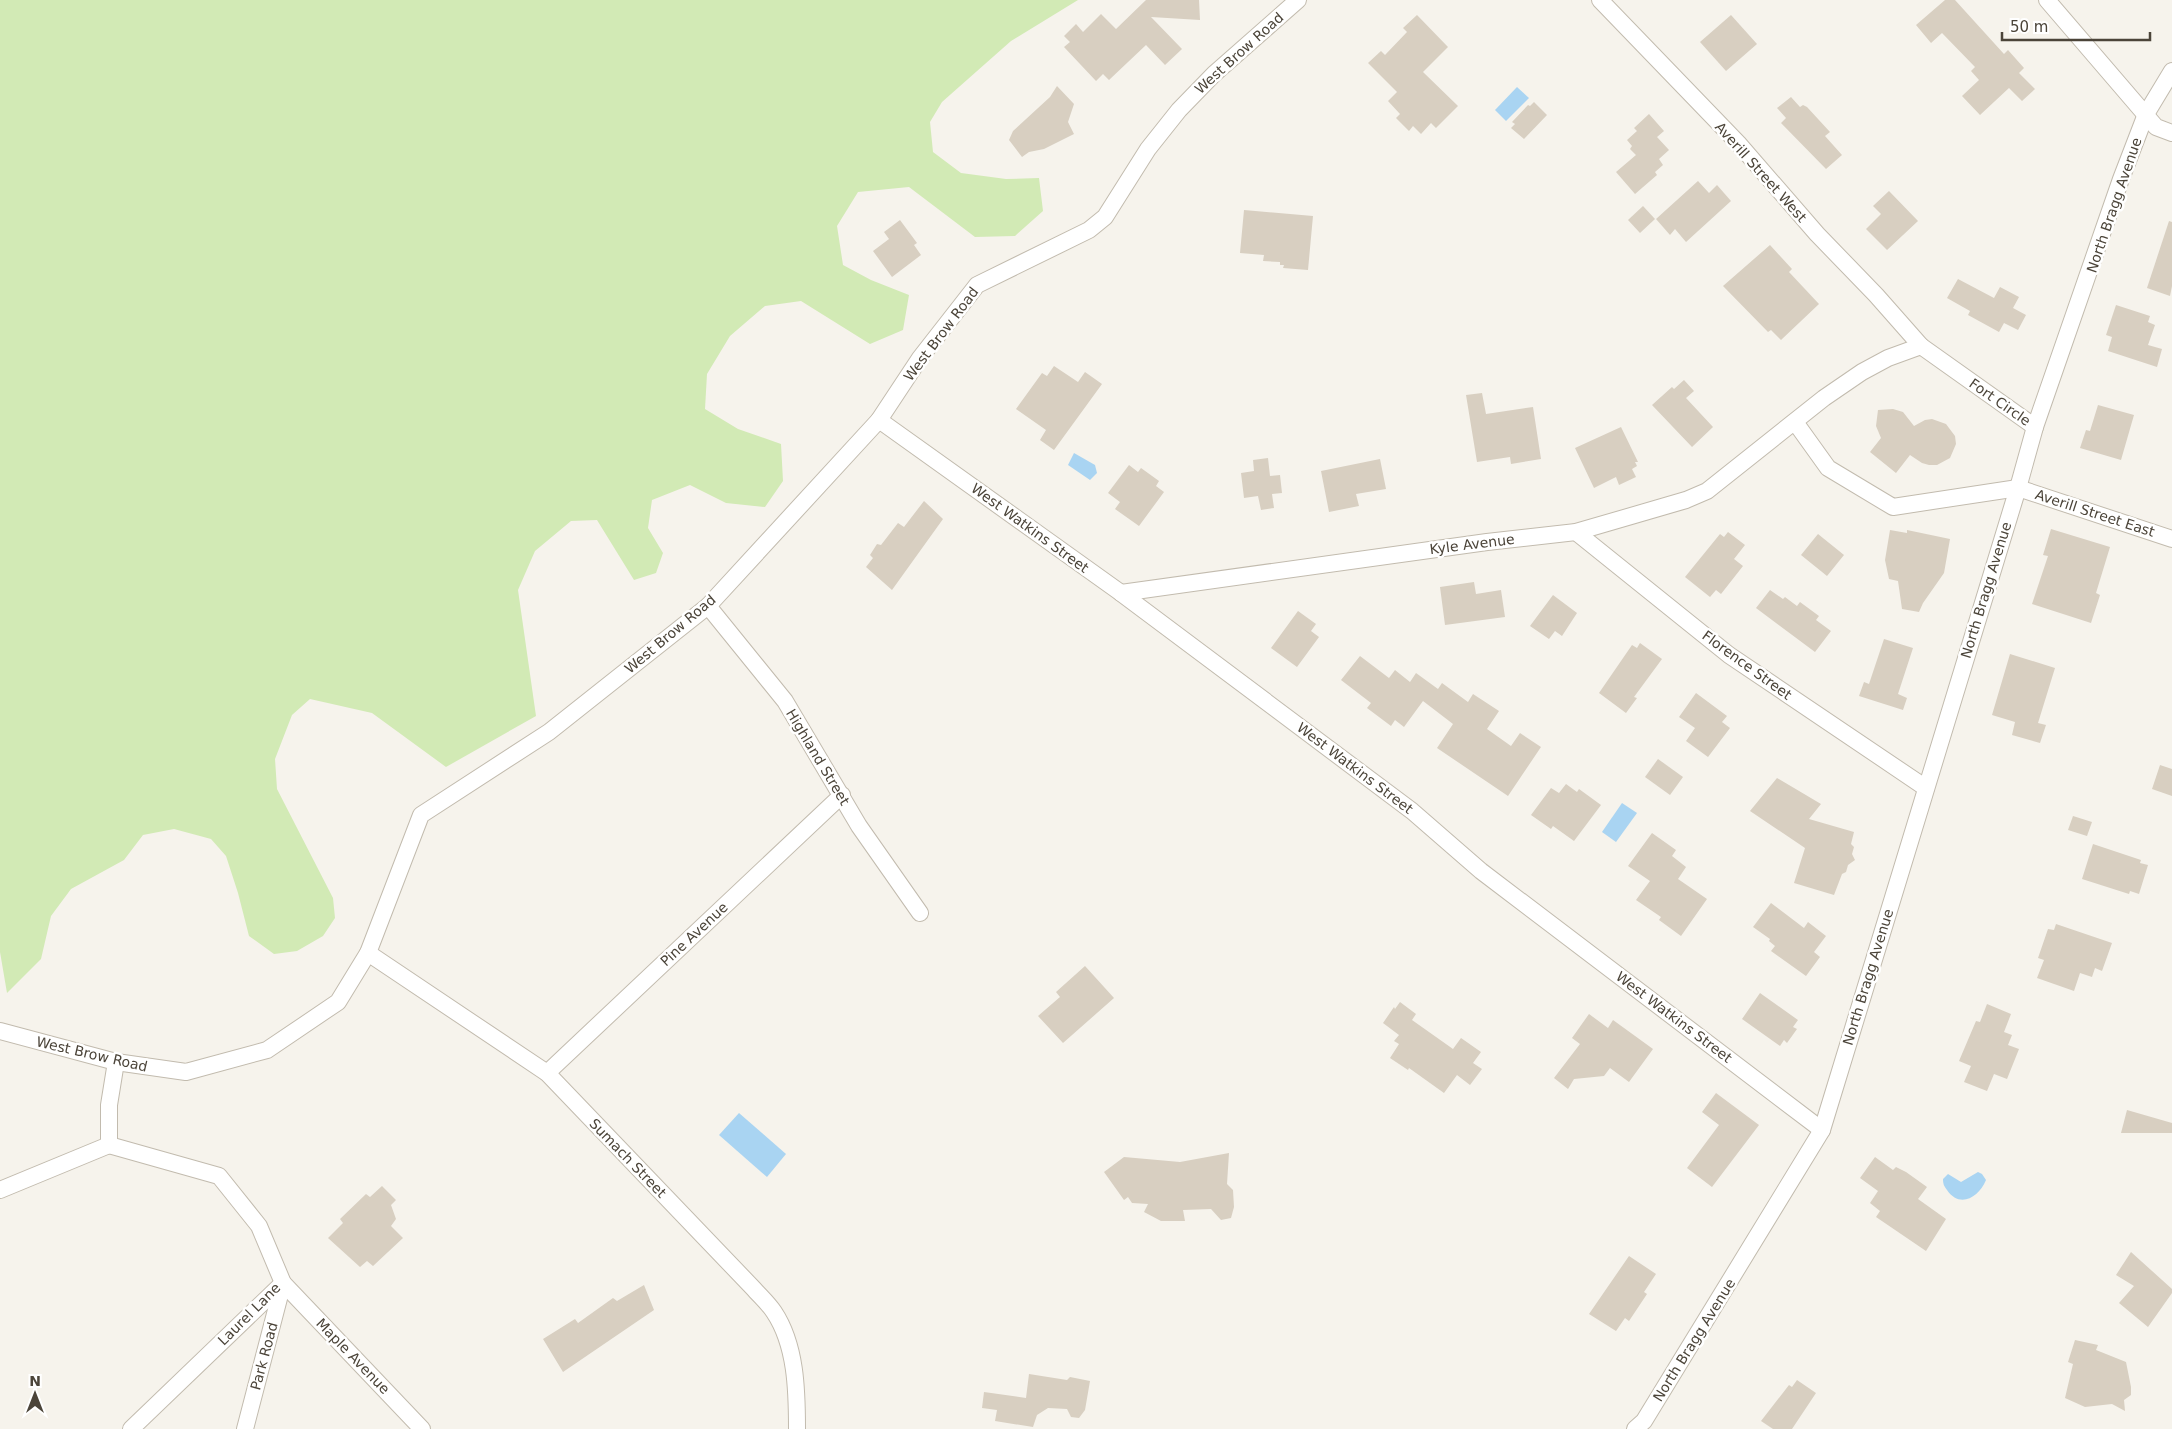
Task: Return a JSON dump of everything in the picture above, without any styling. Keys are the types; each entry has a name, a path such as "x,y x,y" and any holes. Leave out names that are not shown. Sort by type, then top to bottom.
{"street":[{"name":"West Brow Road","path":"0,1032 116,1062 186,1072 267,1050 338,1002 368,953 421,814 550,732 708,606 879,420 920,358 977,285 1089,230 1105,217 1148,149 1179,110 1214,74 1298,0"},
{"name":"Averill Street West","path":"1600,0 1738,143 1817,234 1876,295 1921,346"},
{"path":"2047,0 2156,127 2172,133"},
{"name":"North Bragg Avenue","path":"2035,427 2121,179 2146,114 2172,71"},
{"path":"1921,346 1888,358 1862,372 1795,422 1828,468 1893,507 2018,488"},
{"name":"Fort Circle","path":"1921,346 2035,427 2018,488"},
{"name":"West Watkins Street","path":"879,420 1121,593 1412,811 1481,871 1822,1130"},
{"name":"Kyle Avenue","path":"1121,593 1448,547 1576,532 1686,500 1708,490 1795,422"},
{"name":"North Bragg Avenue","path":"1635,1429 1644,1421 1822,1130 2018,488"},
{"name":"Averill Street East","path":"2018,488 2172,539"},
{"name":"Florence Street","path":"1576,532 1730,654 1926,788"},
{"name":"Highland Street","path":"708,606 785,701 821,765 842,795 858,826 920,913"},
{"name":"Pine Avenue","path":"547,1073 842,795"},
{"name":"Sumach Street","path":"368,953 547,1073 754,1288 774,1312 790,1346 797,1400 797,1429"},
{"path":"0,1190 108,1145 108,1105 116,1062"},
{"name":"Laurel Lane","path":"108,1145 219,1176 259,1226 283,1283 131,1429"},
{"name":"Park Road","path":"245,1429 283,1283"},
{"name":"Maple Avenue","path":"283,1283 422,1429"}],"green space":[{"path":"0,0 1078,0 1011,41 942,102 930,122 933,152 961,173 1006,179 1039,178 1043,211 1015,236 975,237 909,187 858,192 837,226 843,265 871,280 909,295 903,330 870,344 801,301 765,306 730,336 707,374 705,409 738,429 781,444 783,481 765,507 726,503 690,485 652,500 648,528 663,553 656,573 634,580 597,520 571,521 535,551 518,590 536,716 446,767 372,713 310,699 292,715 275,759 277,789 333,898 335,918 323,936 297,951 274,954 249,936 226,856 211,839 174,829 143,835 124,860 71,889 51,916 41,959 7,993 0,952"}],"water":[{"path":"1517,87 1529,98 1506,121 1495,110"},
{"path":"1074,453 1095,465 1097,473 1090,480 1068,465"},
{"path":"1622,803 1637,813 1616,842 1602,832"},
{"path":"739,1113 786,1154 767,1177 719,1135"},
{"path":"1978,1172 1986,1180 1979,1191 1969,1198 1963,1200 1952,1196 1944,1185 1943,1179 1948,1174 1961,1182"}],"building":[{"path":"1146,0 1199,0 1200,20 1151,17 1182,49 1165,65 1146,45 1109,80 1103,74 1096,81 1064,47 1070,42 1064,36 1076,24 1083,32 1101,14 1116,29"},
{"path":"1945,0 1955,0 2004,54 2008,50 2024,68 2019,73 2035,89 2022,101 2009,88 1980,115 1962,96 1979,80 1971,71 1975,67 1942,33 1931,43 1916,25"},
{"path":"1417,15 1448,47 1423,72 1458,106 1436,128 1431,123 1421,134 1413,126 1409,131 1396,118 1400,114 1388,101 1397,92 1368,63 1381,51 1385,55 1407,32 1403,28"},
{"path":"1731,15 1757,44 1726,71 1700,42"},
{"path":"1057,86 1074,104 1068,122 1074,134 1044,149 1029,152 1022,157 1009,140 1013,131 1050,97"},
{"path":"1791,97 1800,107 1803,105 1807,107 1830,132 1825,136 1842,155 1826,169 1781,123 1786,118 1777,108"},
{"path":"1534,102 1547,115 1524,139 1511,128 1515,124 1512,122 1528,105 1530,106"},
{"path":"1649,114 1664,131 1657,137 1669,150 1659,159 1663,165 1655,172 1657,175 1635,194 1616,172 1636,155 1630,149 1632,146 1627,140 1637,131 1634,128"},
{"path":"1698,181 1709,193 1717,185 1731,201 1686,242 1675,229 1670,235 1656,219"},
{"path":"1889,191 1918,221 1887,250 1866,229 1881,214 1873,206"},
{"path":"1643,206 1655,219 1640,233 1628,220"},
{"path":"1244,210 1313,216 1308,270 1283,268 1284,265 1280,265 1280,262 1263,261 1264,255 1240,253"},
{"path":"900,220 917,243 914,245 921,255 892,277 873,251 889,239 884,232"},
{"path":"2169,221 2172,222 2172,286 2170,296 2147,288"},
{"path":"1770,245 1792,269 1789,272 1819,304 1781,340 1771,330 1768,332 1723,286"},
{"path":"1958,279 1994,298 2000,287 2019,297 2013,308 2026,315 2018,330 2004,323 1999,332 1968,315 1970,311 1947,298"},
{"path":"2116,305 2150,316 2148,322 2155,325 2148,345 2162,349 2157,367 2108,351 2112,337 2106,335"},
{"path":"1054,366 1078,382 1085,372 1102,384 1054,450 1040,440 1046,430 1016,409 1042,373 1047,376"},
{"path":"1684,380 1694,391 1686,398 1713,427 1692,447 1652,405 1672,387 1674,389"},
{"path":"1482,393 1486,414 1533,407 1541,459 1511,464 1510,457 1477,462 1466,395"},
{"path":"2098,405 2134,415 2121,460 2080,448 2086,430 2090,431"},
{"path":"1893,409 1903,412 1914,426 1925,420 1932,419 1946,424 1955,436 1956,444 1950,458 1937,465 1929,465 1910,455 1896,473 1870,452 1881,438 1876,426 1878,410"},
{"path":"1621,427 1638,462 1635,462 1637,466 1632,469 1636,477 1619,485 1616,477 1594,488 1575,448"},
{"path":"1268,458 1270,476 1280,475 1282,493 1272,494 1274,508 1261,510 1258,496 1244,498 1241,473 1254,471 1253,460"},
{"path":"1380,459 1386,489 1356,494 1359,506 1329,512 1321,471"},
{"path":"1129,465 1138,472 1141,468 1159,481 1156,486 1164,492 1139,526 1115,509 1120,502 1108,493"},
{"path":"924,501 943,519 892,590 866,567 873,558 870,555 877,544 881,545 898,523 904,527"},
{"path":"2051,529 2110,547 2096,593 2100,595 2091,623 2032,604 2048,556 2043,555"},
{"path":"1890,530 1907,533 1907,530 1950,539 1944,573 1919,612 1902,609 1898,581 1889,579 1885,560"},
{"path":"1728,532 1745,545 1734,559 1743,566 1721,594 1716,590 1710,597 1685,577 1720,534 1724,537"},
{"path":"1818,534 1844,555 1827,576 1801,555"},
{"path":"1474,582 1476,594 1501,590 1505,617 1445,625 1440,587"},
{"path":"1770,590 1783,599 1785,597 1797,606 1800,602 1819,616 1816,620 1831,631 1815,652 1756,608"},
{"path":"1553,595 1577,613 1562,636 1555,631 1549,639 1530,626"},
{"path":"1298,611 1316,624 1311,631 1319,637 1297,667 1271,648"},
{"path":"1884,639 1913,648 1898,694 1907,698 1903,710 1859,696 1864,682 1869,684"},
{"path":"1640,643 1662,659 1634,697 1637,698 1626,713 1599,693 1632,645 1637,648"},
{"path":"2010,654 2055,668 2038,723 2046,725 2040,743 2012,735 2015,722 1992,715"},
{"path":"1360,656 1389,678 1395,670 1410,682 1416,673 1438,689 1442,683 1468,702 1473,694 1499,711 1487,729 1511,746 1520,733 1541,747 1508,796 1437,748 1453,724 1423,701 1404,727 1395,720 1391,726 1367,708 1371,703 1341,680"},
{"path":"1696,693 1727,716 1722,722 1730,728 1708,757 1686,741 1695,728 1679,717"},
{"path":"1658,759 1683,777 1670,795 1645,777"},
{"path":"2160,765 2172,769 2172,796 2152,789"},
{"path":"1777,778 1821,804 1809,819 1854,832 1851,844 1854,847 1852,854 1855,860 1848,865 1846,872 1842,874 1834,895 1794,883 1805,848 1750,811"},
{"path":"1566,784 1577,792 1579,789 1601,805 1574,841 1553,826 1551,829 1531,815 1551,788 1559,793"},
{"path":"2073,816 2092,822 2087,836 2068,830"},
{"path":"1652,833 1676,850 1672,856 1686,867 1678,879 1707,899 1681,936 1659,920 1661,917 1636,900 1650,881 1628,866"},
{"path":"2093,844 2141,860 2140,863 2148,865 2139,894 2130,891 2129,894 2082,879"},
{"path":"1771,903 1804,928 1808,922 1826,936 1814,952 1820,957 1806,976 1771,951 1775,946 1769,941 1770,939 1753,927"},
{"path":"2056,924 2112,943 2102,971 2095,968 2092,977 2080,973 2074,991 2037,978 2044,960 2038,958 2048,929 2054,930"},
{"path":"1085,966 1114,998 1063,1043 1038,1016 1060,997 1056,992"},
{"path":"1760,993 1798,1020 1793,1027 1797,1029 1787,1043 1784,1040 1780,1046 1742,1019"},
{"path":"1400,1002 1416,1014 1412,1020 1453,1049 1461,1038 1481,1052 1473,1063 1482,1069 1470,1085 1457,1075 1444,1093 1409,1068 1408,1070 1390,1058 1399,1044 1394,1041 1399,1035 1383,1023 1394,1007 1395,1009"},
{"path":"1987,1004 2011,1014 2004,1032 2012,1035 2008,1045 2019,1049 2007,1079 1994,1074 1987,1091 1964,1082 1971,1066 1959,1061 1976,1021 1980,1022"},
{"path":"1589,1014 1608,1028 1613,1020 1653,1049 1629,1082 1610,1068 1604,1076 1574,1079 1568,1089 1554,1078 1580,1044 1572,1038"},
{"path":"1716,1093 1759,1125 1712,1187 1687,1168 1719,1125 1702,1112"},
{"path":"2127,1110 2172,1123 2172,1133 2121,1133"},
{"path":"1229,1153 1227,1184 1233,1190 1234,1207 1231,1218 1221,1220 1211,1209 1183,1210 1185,1221 1161,1221 1144,1212 1148,1204 1132,1203 1128,1197 1124,1200 1104,1172 1124,1157 1180,1162"},
{"path":"1875,1157 1893,1170 1896,1167 1906,1172 1927,1187 1918,1199 1946,1219 1926,1251 1876,1217 1880,1211 1870,1203 1878,1191 1860,1178"},
{"path":"382,1186 396,1200 391,1205 396,1219 391,1226 403,1238 373,1266 367,1261 360,1267 328,1238 343,1223 340,1219 366,1194 370,1197"},
{"path":"2131,1252 2172,1289 2172,1293 2148,1327 2119,1303 2134,1286 2116,1275"},
{"path":"1629,1256 1656,1274 1644,1292 1647,1294 1629,1321 1625,1318 1616,1331 1589,1314"},
{"path":"644,1285 654,1310 563,1372 543,1339 575,1319 578,1323 613,1298 617,1301"},
{"path":"2075,1340 2098,1345 2096,1350 2126,1362 2131,1395 2124,1400 2125,1411 2112,1404 2085,1407 2065,1398 2073,1364 2068,1362"},
{"path":"1029,1374 1067,1380 1070,1377 1090,1381 1085,1410 1079,1418 1071,1417 1067,1409 1048,1408 1037,1415 1033,1427 995,1421 997,1410 982,1408 984,1392 1026,1398"},
{"path":"1797,1380 1816,1393 1792,1429 1773,1429 1761,1421 1789,1385 1792,1387"}]}
